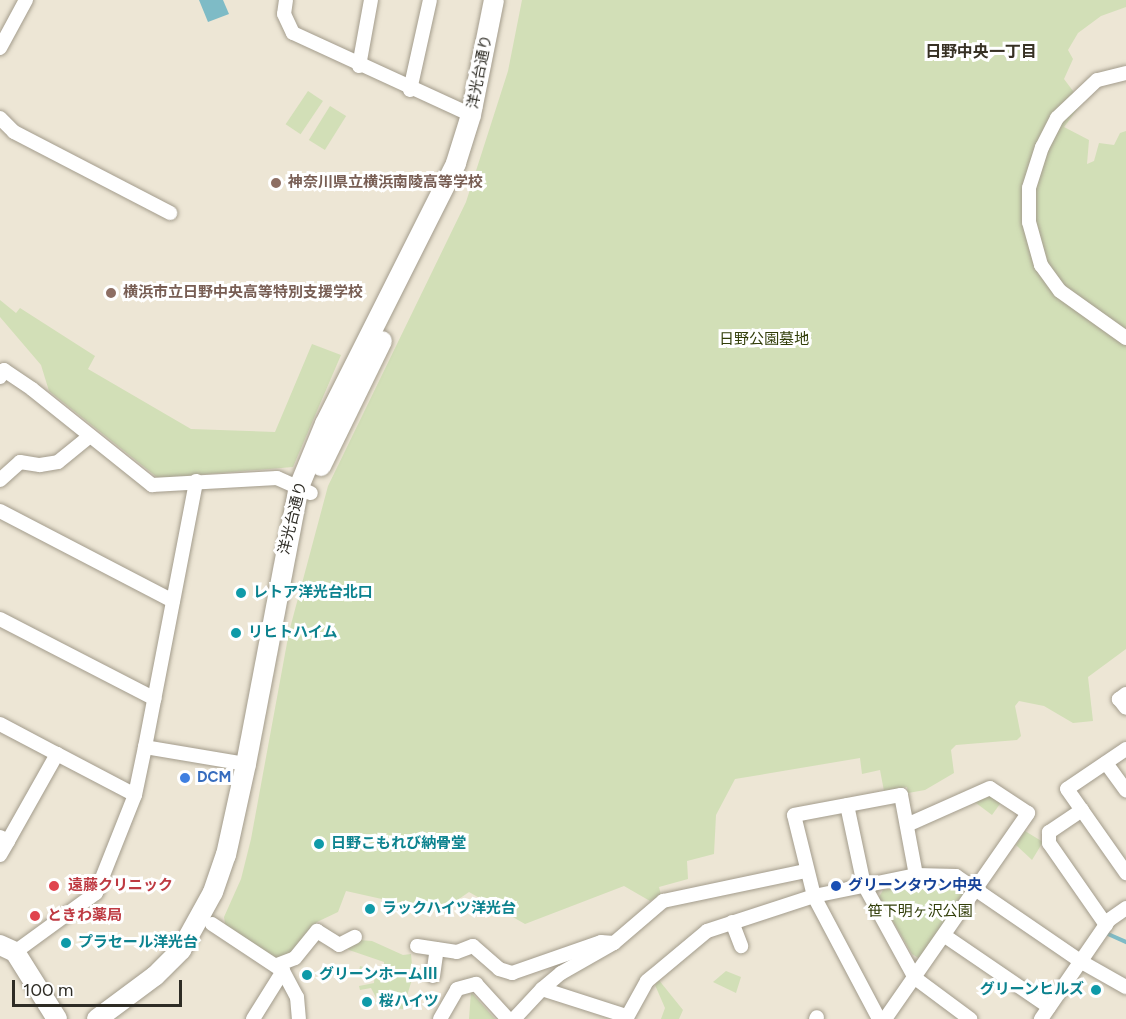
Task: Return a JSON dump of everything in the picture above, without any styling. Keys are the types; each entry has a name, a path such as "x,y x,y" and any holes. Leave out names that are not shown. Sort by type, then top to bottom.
{"street":[{"path":"0,48 27,0"},
{"path":"286,0 284,14 293,33 410,90 471,115"},
{"path":"359,66 371,0"},
{"path":"410,90 430,0"},
{"name":"洋光台通り","path":"97,1019 155,976 181,950 199,921 226,855 305,490 325,424 456,163 471,115 494,0"},
{"name":"洋光台通り","path":"119,1019 165,985 192,956 212,924 240,845 305,490 322,462 468,163 488,94 506,0"},
{"path":"1126,73 1097,80 1057,118 1042,147 1029,188 1029,222 1041,266 1060,291 1126,338"},
{"path":"0,118 14,132 170,213"},
{"path":"0,377 4,370 152,485 277,478 305,490"},
{"path":"0,480 20,462 40,465 58,462 90,436"},
{"path":"57,1019 7,948 96,893 135,795 196,482"},
{"path":"0,512 173,602"},
{"path":"0,619 155,699"},
{"path":"1126,694 1119,699 1126,708"},
{"path":"0,724 135,795"},
{"path":"144,747 246,764"},
{"path":"1126,749 1067,789 1126,873"},
{"path":"0,855 4,839 57,754"},
{"path":"1106,763 1126,791"},
{"path":"885,1019 978,889 1028,813 990,789 908,825"},
{"path":"879,1019 814,896 805,871 795,815 901,795 916,875"},
{"path":"848,805 864,885 915,978 970,1019"},
{"path":"1082,810 1049,832 1049,843 1106,925"},
{"path":"514,1019 542,989 561,973 614,943 663,901 805,871"},
{"path":"542,989 626,1018 647,981 707,931 814,896 916,875 956,876 1080,961 1126,987"},
{"path":"945,936 1044,1016 1106,925 1126,908"},
{"path":"732,922 741,946"},
{"path":"212,924 280,968 297,997 299,1019"},
{"path":"253,1019 280,968 295,958 317,931 339,945 355,937"},
{"path":"417,946 457,952 473,946 499,969 512,973 601,942 614,943"},
{"path":"433,976 437,949"},
{"path":"440,1019 457,989 476,984 508,1019"},
{"path":"579,1019 583,1005"}],"green space":[{"name":"日野公園墓地","path":"522,0 1126,0 1126,7 1101,16 1078,33 1068,50 1073,59 1064,79 1082,103 1064,127 1089,140 1087,164 1094,161 1099,143 1114,145 1120,133 1126,131 1126,649 1088,677 1093,721 1073,723 1044,706 1019,701 1015,706 1021,736 1017,740 956,745 951,750 954,773 925,790 908,793 907,787 884,791 880,770 862,774 860,758 735,779 716,815 714,854 687,861 688,879 659,887 661,895 650,901 624,886 525,924 469,892 440,912 346,891 338,912 317,922 289,956 278,959 226,929 224,917 241,879 251,839 289,632 328,486 466,202 508,71"},
{"path":"308,91 323,101 301,134 286,124"},
{"path":"330,106 346,116 325,150 309,140"},
{"path":"0,300 16,313 20,308 95,356 88,369 191,429 275,432 312,344 341,355 293,467 158,478 49,391 41,365 0,317"},
{"path":"989,792 1002,801 992,815 972,800"},
{"path":"1025,831 1043,842 1032,860 1016,845"},
{"name":"笹下明ヶ沢公園","path":"923,883 953,884 967,894 920,959 912,954 879,897 883,890"},
{"path":"360,940 372,941 403,955 411,954 413,976 403,1009 381,1007 371,988 360,990 359,986 374,983 375,971 359,971 360,966 374,970 384,967 384,962 349,950 347,947"},
{"path":"726,971 741,977 736,993 713,982"},
{"path":"658,979 683,1010 679,1019 661,1019 665,1008 655,985"},
{"path":"471,992 495,1019 469,1019"}],"water":[{"path":"199,0 223,0 229,14 208,22"}],"waterway":[{"path":"1108,934 1126,942"}],"place":[{"name":"神奈川県立横浜南陵高等学校","path":"276,183"},
{"name":"横浜市立日野中央高等特別支援学校","path":"111,293"},
{"name":"レトア洋光台北口","path":"241,593"},
{"name":"リヒトハイム","path":"236,633"},
{"name":"DCM","path":"185,778"},
{"name":"日野こもれび納骨堂","path":"319,844"},
{"name":"遠藤クリニック","path":"54,886"},
{"name":"グリーンタウン中央","path":"836,886"},
{"name":"ラックハイツ洋光台","path":"370,909"},
{"name":"ときわ薬局","path":"35,916"},
{"name":"プラセール洋光台","path":"66,943"},
{"name":"グリーンホームⅢ","path":"307,975"},
{"name":"グリーンヒルズ","path":"1096,990"},
{"name":"桜ハイツ","path":"367,1002"}],"district":[{"name":"日野中央一丁目","path":"981,52"}]}
